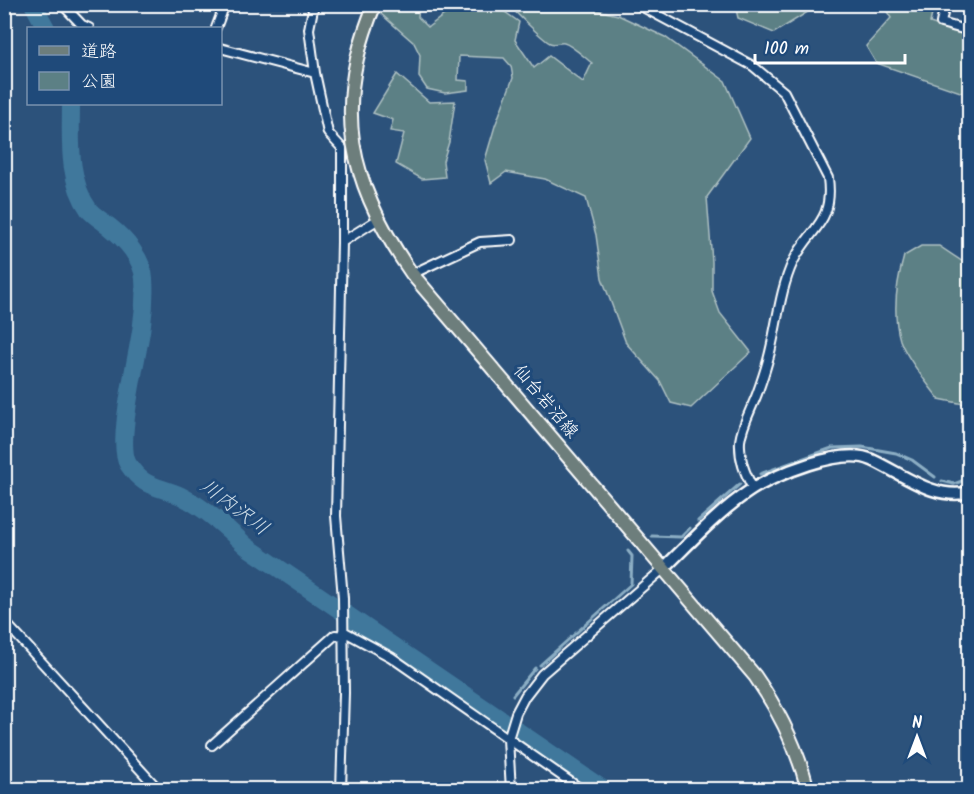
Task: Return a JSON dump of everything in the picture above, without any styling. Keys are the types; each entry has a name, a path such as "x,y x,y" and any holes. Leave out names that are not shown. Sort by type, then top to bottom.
{"main road":[{"name":"仙台岩沼線","path":"375,4 357,52 350,105 354,154 377,220 412,273 755,676 772,700 794,742 808,789"}],"street":[{"path":"4,8 8,4"},
{"path":"62,4 87,27"},
{"path":"216,27 225,4"},
{"path":"314,4 309,29 315,73 328,132 342,148 336,516 343,598 344,693 341,789"},
{"path":"637,4 753,66 774,82 784,92 828,178 829,206 824,218 793,262 786,280 768,359 742,430 741,464 753,489"},
{"path":"945,4 940,23 969,31"},
{"path":"222,49 315,73"},
{"path":"342,242 377,220"},
{"path":"412,273 480,242 512,240"},
{"path":"511,789 508,737 525,696 543,674 663,569 706,528 753,489 826,459 852,455 870,459 916,484 941,493 969,492"},
{"path":"4,621 159,789"},
{"path":"343,630 391,657 582,789"},
{"path":"212,745 343,630"}],"green space":[{"path":"735,4 819,5 774,33 738,18"},
{"path":"383,5 419,5 418,17 428,27 452,9 498,7 519,22 515,40 534,68 549,56 583,82 592,63 567,44 552,44 547,41 510,5 575,5 618,15 665,37 725,81 750,138 707,197 712,291 720,313 751,352 691,408 671,403 660,381 626,343 602,278 596,235 586,198 545,179 506,172 491,183 485,160 513,78 511,66 504,58 459,56 458,80 468,81 468,90 445,93 427,89 419,77 420,55 414,43 380,13"},
{"path":"883,5 934,5 930,23 969,36 969,95 876,63 866,46 891,18"},
{"path":"397,74 429,102 455,101 449,142 443,161 445,177 422,179 396,164 404,133 390,131 393,120 373,113"},
{"path":"921,246 939,246 969,266 969,405 939,399 912,362 900,340 896,308 901,266 904,256"}],"waterway":[{"name":"川内沢川","path":"33,4 45,27"},
{"name":"川内沢川","path":"71,105 72,158 82,198 89,210 127,243 137,257 143,272 143,319 124,437 128,464 134,472 145,482 181,496 198,506 246,546 604,790"},
{"path":"760,474 832,448 862,447 896,453 912,460 935,477"},
{"path":"942,481 954,484 970,478"},
{"path":"698,521 740,484"},
{"path":"652,536 681,537 690,528"},
{"path":"540,665 631,584 632,556 628,551"},
{"path":"513,695 535,668"},
{"name":"川内沢川","path":"504,721 505,715"}]}
